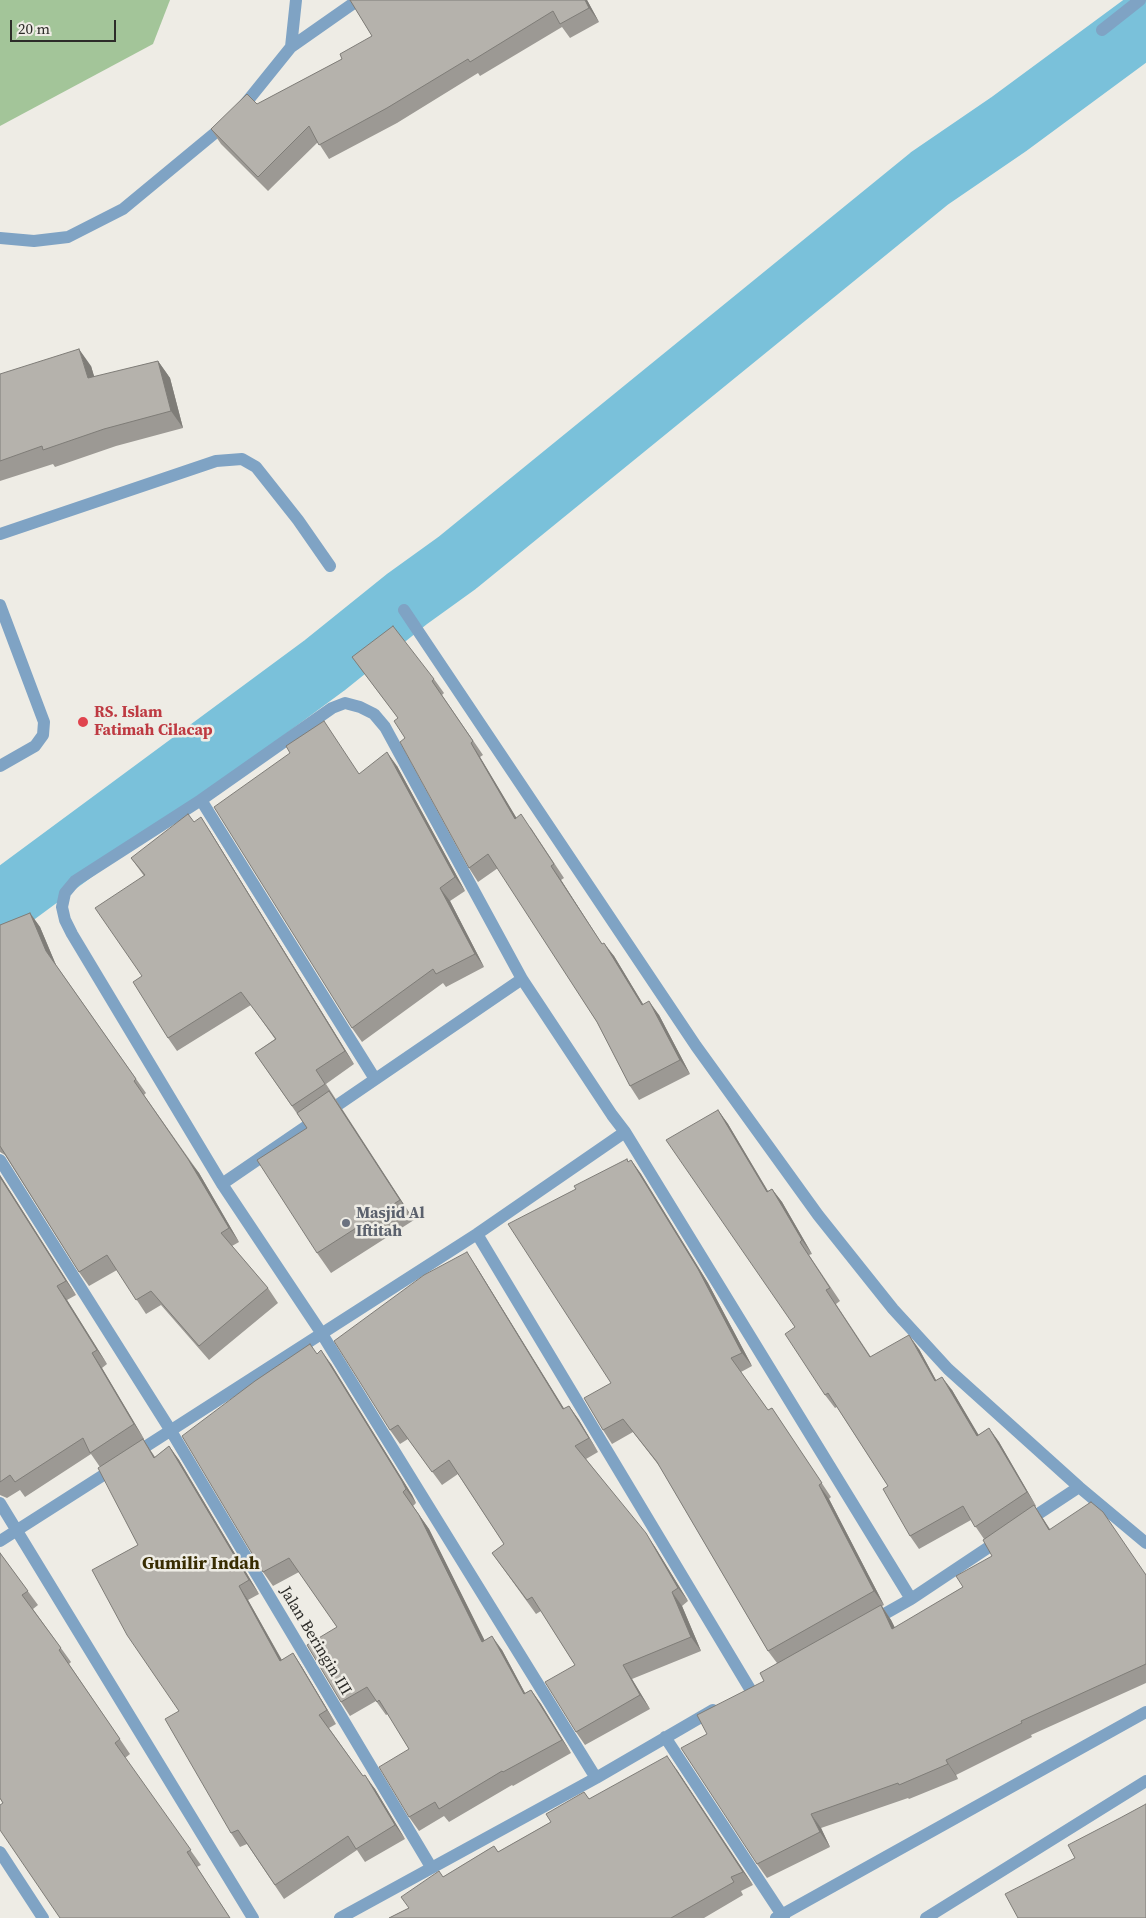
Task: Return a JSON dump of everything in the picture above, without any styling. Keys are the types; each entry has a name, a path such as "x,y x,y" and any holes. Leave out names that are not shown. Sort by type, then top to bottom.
{"street":[{"path":"291,48 296,0"},
{"path":"0,238 34,241 68,237 123,208 236,115 291,48 358,0"},
{"path":"1102,30 1140,0"},
{"path":"0,534 216,461 242,459 256,467 298,520 330,566"},
{"path":"0,605 44,722 43,736 35,746 0,766"},
{"path":"404,610 696,1046 818,1215 893,1309 948,1369 1079,1487 1146,1542"},
{"path":"596,1778 322,1334 222,1184 65,920 62,907 65,893 75,881 201,800 332,708 345,703 360,707 374,714 385,726 522,978 625,1132 912,1599"},
{"path":"201,800 375,1079"},
{"path":"222,1184 522,978"},
{"path":"0,1541 477,1234 625,1132"},
{"name":"Jalan Beringin III","path":"0,1160 171,1431 431,1867"},
{"path":"477,1234 750,1689"},
{"path":"860,1628 912,1599 1079,1487"},
{"path":"0,1503 253,1918"},
{"path":"340,1918 596,1778 724,1704"},
{"path":"665,1737 780,1917 1146,1712"},
{"path":"926,1918 1146,1781"},
{"path":"0,1852 43,1918"}],"green space":[{"path":"0,0 170,0 153,44 0,126"}],"building":[{"path":"350,0 585,0 589,8 560,24 553,11 470,62 468,59 387,108 319,145 309,126 258,177 211,129 247,94 257,104 342,59 340,54 372,36"},
{"path":"79,349 88,378 158,361 171,411 104,429 43,450 42,446 0,461 0,374"},
{"path":"393,626 434,679 432,681 473,741 471,743 515,819 521,814 554,864 551,866 602,944 604,943 642,1005 649,1001 680,1060 630,1086 597,1022 488,854 469,868 400,742 405,738 394,721 398,718 352,657"},
{"path":"324,721 359,774 387,752 455,877 440,888 475,954 436,974 433,969 352,1028 214,807 290,753 286,746"},
{"path":"188,814 194,822 201,817 345,1051 316,1070 325,1084 292,1106 255,1053 276,1039 241,992 168,1038 133,982 142,976 95,908 145,875 131,858"},
{"path":"30,913 46,951 136,1079 134,1081 188,1159 229,1228 221,1233 268,1288 199,1346 151,1291 136,1300 107,1255 79,1272 0,1146 0,925"},
{"path":"329,1091 400,1200 317,1253 257,1160 307,1128 297,1113"},
{"path":"718,1110 767,1192 772,1189 802,1240 800,1242 830,1288 826,1290 870,1357 909,1335 935,1381 942,1377 977,1436 989,1428 1027,1492 975,1527 963,1506 910,1536 883,1489 888,1486 828,1393 825,1395 785,1334 795,1327 666,1140"},
{"path":"627,1159 628,1162 631,1160 698,1269 742,1353 731,1358 768,1410 772,1408 822,1483 819,1485 874,1591 768,1651 657,1462 623,1419 603,1430 584,1398 611,1383 508,1224 576,1189 574,1186"},
{"path":"0,1177 66,1281 57,1286 97,1350 92,1353 134,1424 90,1453 83,1438 15,1482 10,1475 0,1482"},
{"path":"467,1252 563,1409 569,1406 589,1438 575,1446 646,1533 678,1588 672,1592 691,1637 623,1665 640,1695 576,1732 545,1682 575,1665 532,1597 527,1600 492,1553 504,1544 449,1460 432,1472 398,1425 390,1430 334,1341 424,1275"},
{"path":"310,1344 317,1354 321,1350 402,1481 406,1489 403,1492 419,1515 482,1642 492,1636 524,1694 531,1690 562,1740 502,1771 439,1809 435,1802 409,1817 379,1767 409,1749 379,1700 377,1702 367,1687 341,1702 307,1645 337,1627 289,1558 263,1572 182,1436 255,1381"},
{"path":"143,1439 154,1458 169,1446 249,1580 239,1586 280,1661 293,1653 327,1710 319,1715 363,1776 365,1775 395,1825 356,1849 348,1836 275,1885 238,1830 231,1833 165,1719 179,1711 127,1635 92,1570 138,1545 98,1468"},
{"path":"1091,1502 1103,1512 1146,1575 1146,1664 1021,1721 1022,1723 946,1760 948,1764 899,1785 898,1783 811,1814 820,1832 757,1864 681,1748 707,1734 697,1715 764,1681 760,1673 881,1605 892,1629 963,1587 956,1576 992,1556 983,1540 1034,1505 1049,1530"},
{"path":"0,1553 28,1591 22,1595 61,1648 59,1650 120,1739 115,1743 191,1850 187,1852 230,1918 60,1918 0,1830 0,1805 3,1803 0,1798"},
{"path":"667,1756 743,1872 731,1877 734,1882 671,1918 389,1918 409,1908 401,1897 439,1871 443,1877 494,1846 498,1852 551,1822 546,1814 584,1792 589,1799"},
{"path":"1146,1804 1146,1918 1018,1918 1005,1894 1075,1858 1068,1845"}],"waterway":[{"path":"0,905 325,665 407,599 457,563 930,178 1009,124 1146,23"}],"place":[{"name":"RS. Islam Fatimah Cilacap","path":"83,722"},
{"name":"Masjid Al Iftitah","path":"346,1223"}],"district":[{"name":"Gumilir Indah","path":"201,1564"}]}
